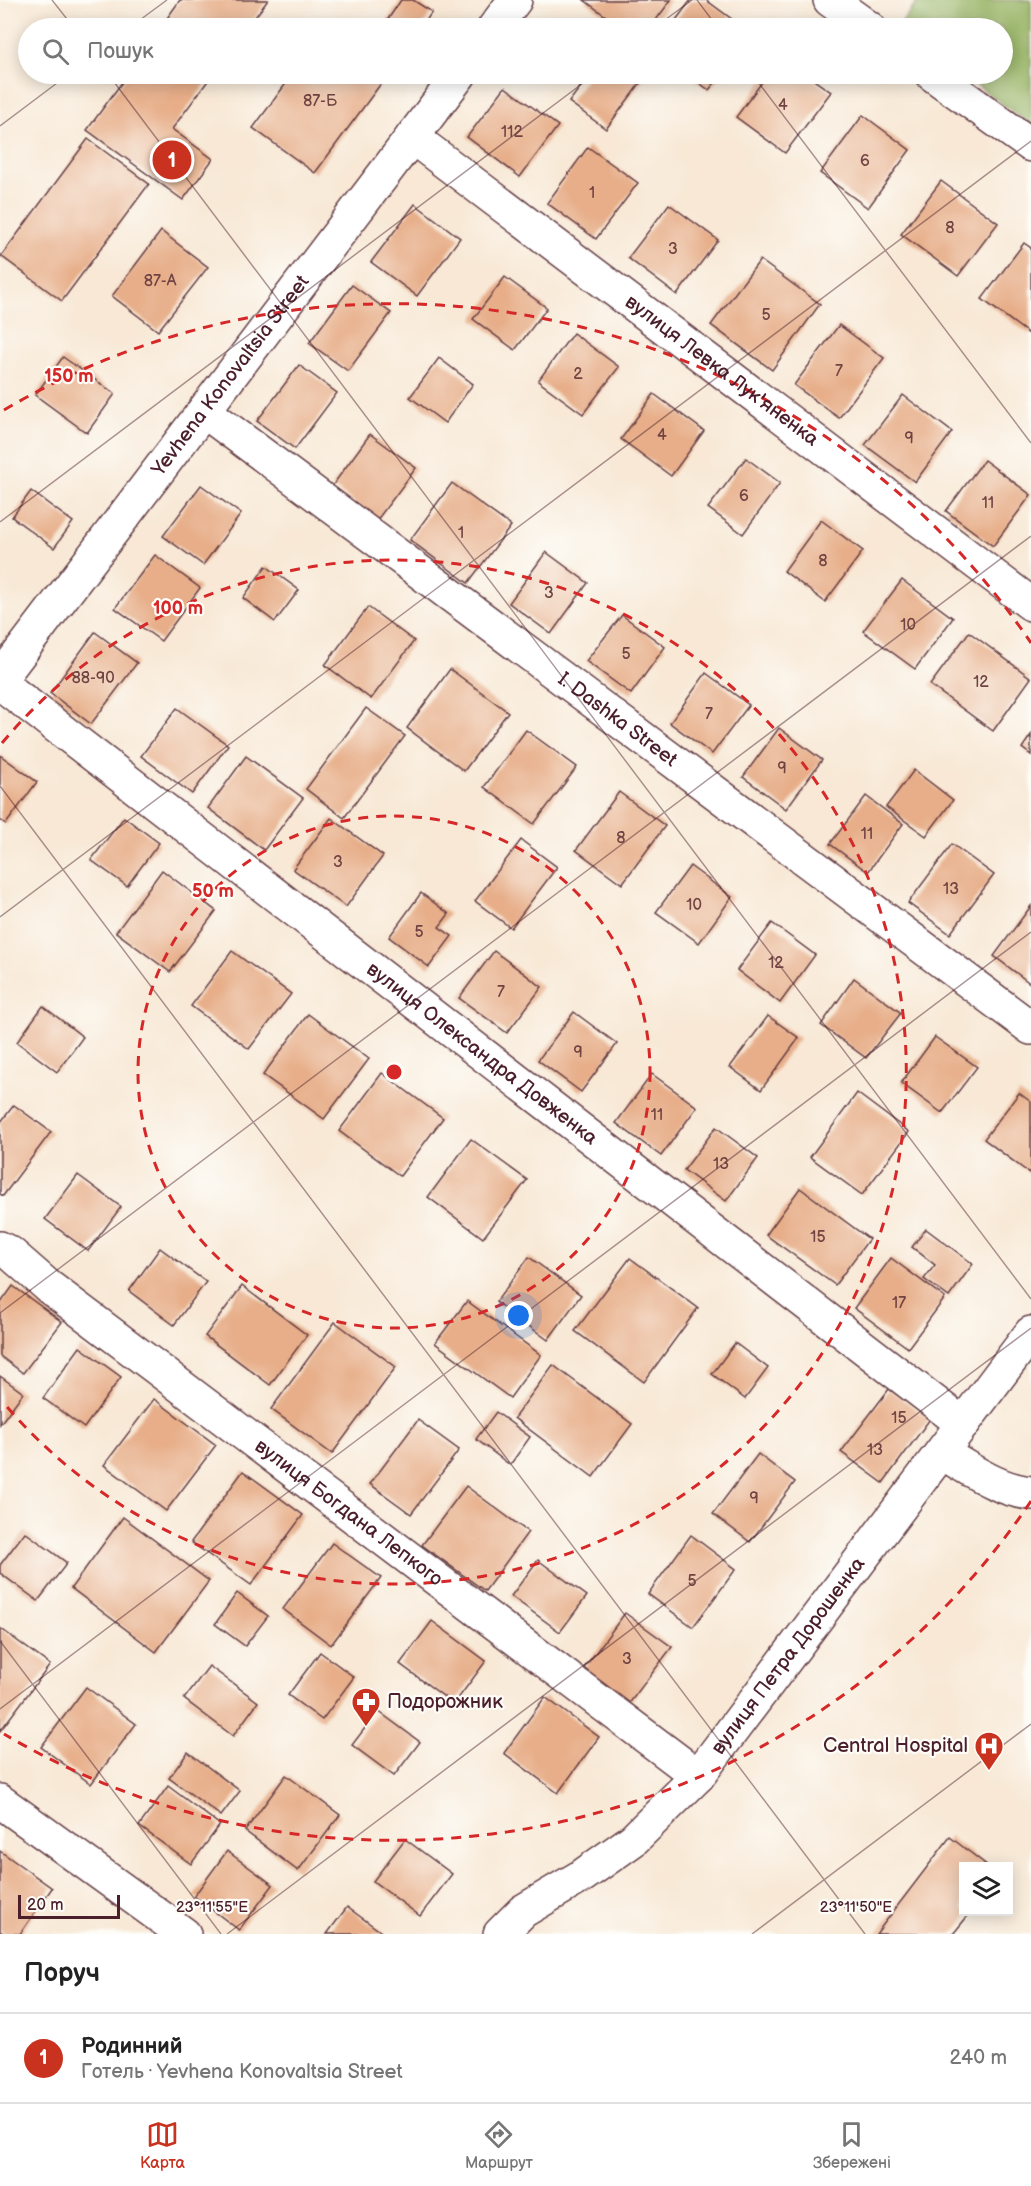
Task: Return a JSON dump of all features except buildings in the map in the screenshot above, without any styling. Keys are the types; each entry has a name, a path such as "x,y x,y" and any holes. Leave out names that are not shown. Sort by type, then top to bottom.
{"street":[{"path":"502,18 515,0"},
{"path":"830,0 855,18"},
{"name":"Yevhena Konovaltsia Street","path":"0,681 452,84"},
{"path":"946,84 1031,145"},
{"name":"вулиця Левка Лук'яненка","path":"412,137 1031,604"},
{"name":"I. Dashka Street","path":"204,411 1031,1028"},
{"name":"вулиця Олександра Довженка","path":"0,681 963,1424"},
{"name":"вулиця Богдана Лепкого","path":"0,1248 10,1253 49,1287 698,1776"},
{"name":"вулиця Петра Дорошенка","path":"500,1934 523,1911 582,1876 633,1840 698,1776 1031,1333"},
{"path":"942,1453 988,1480 1021,1492 1031,1492"},
{"path":"0,1800 184,1934"}],"green space":[{"path":"919,0 1031,0 1031,125 976,84 1013,84 1013,18 905,18"}],"place":[{"name":"Родинний","path":"172,160"},
{"name":"Подорожник","path":"366,1728"},
{"name":"Central Hospital","path":"989,1772"}]}
